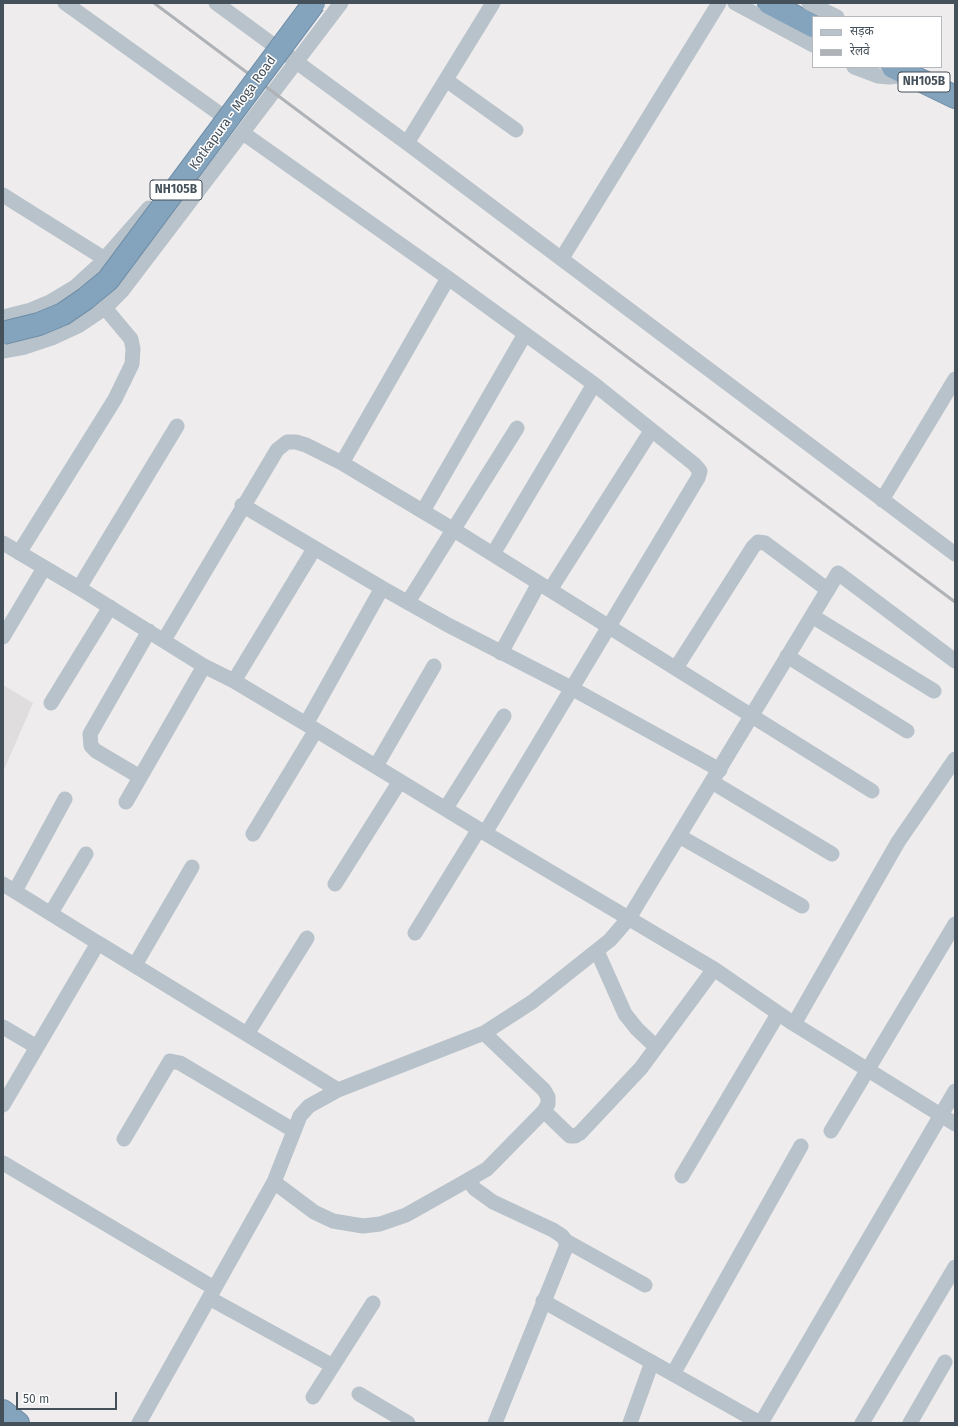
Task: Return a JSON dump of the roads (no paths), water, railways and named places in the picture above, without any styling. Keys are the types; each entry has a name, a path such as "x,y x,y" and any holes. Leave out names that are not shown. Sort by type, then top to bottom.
{"highway":[{"name":"Kotkapura - Moga Road","path":"3,333 39,324 63,314 85,299 108,280 314,3"},
{"path":"769,3 812,25"},
{"name":"NH105B","path":"902,70 955,97"},
{"path":"3,1411 18,1423"}],"street":[{"path":"65,3 220,114"},
{"path":"216,3 408,143 955,554"},
{"path":"3,317 31,310 50,302 75,287 105,259 132,230 304,3"},
{"path":"3,351 25,347 52,338 78,326 105,308 140,269 298,62 341,3"},
{"path":"408,143 493,3"},
{"path":"562,258 719,3"},
{"path":"734,3 812,44"},
{"path":"809,3 835,16"},
{"path":"857,68 878,76 889,77 902,70"},
{"path":"446,80 516,130"},
{"path":"243,133 448,278 594,384 694,464 700,471 700,475 608,626 572,689 415,933"},
{"path":"3,194 105,259"},
{"path":"342,463 448,278"},
{"path":"19,553 115,399 132,364 133,349 131,339 105,308"},
{"path":"423,511 525,334"},
{"path":"882,500 955,379"},
{"path":"493,554 594,384"},
{"path":"79,588 177,426"},
{"path":"408,602 517,428"},
{"path":"501,653 544,587 651,431"},
{"path":"164,640 242,505 277,450 287,442 306,445 342,463 423,511 872,791"},
{"path":"242,505 382,588 501,653 572,689 716,776 832,854"},
{"path":"676,668 753,547 758,542 765,543 828,590"},
{"path":"3,544 150,631 204,666 234,681 714,969 778,1014 955,1124"},
{"path":"234,681 314,549"},
{"path":"3,637 44,568"},
{"path":"139,1423 274,1182 280,1170 293,1130 300,1116 309,1106 338,1090 484,1033 512,1016 597,951 629,918 838,573 955,661"},
{"path":"253,834 311,727 382,588"},
{"path":"52,703 110,607"},
{"path":"812,616 934,691"},
{"path":"140,777 96,751 91,746 90,734 150,631"},
{"path":"787,656 907,731"},
{"path":"126,802 204,666"},
{"path":"376,766 434,666"},
{"path":"446,808 504,716"},
{"path":"794,1024 898,842 955,759"},
{"path":"335,884 400,781"},
{"path":"65,799 7,888 51,913 338,1090"},
{"path":"680,836 802,906"},
{"path":"51,913 86,854"},
{"path":"135,965 192,867"},
{"path":"831,1131 955,924"},
{"path":"246,1034 307,938"},
{"path":"3,1105 98,943"},
{"path":"597,951 625,1014 637,1030 656,1047"},
{"path":"544,1111 565,1132 570,1136 575,1136 634,1076 714,969"},
{"path":"682,1176 778,1014"},
{"path":"3,1027 37,1047"},
{"path":"274,1182 314,1212 333,1221 363,1226 380,1224 406,1215 487,1169 544,1111 548,1104 548,1098 544,1090 484,1033"},
{"path":"124,1139 170,1061 180,1063 293,1130"},
{"path":"543,1301 757,1422 955,1090"},
{"path":"673,1374 801,1146"},
{"path":"3,1163 211,1293 333,1366"},
{"path":"468,1180 475,1189 492,1202 553,1230 562,1236 566,1241 645,1285"},
{"path":"495,1423 566,1247 566,1241"},
{"path":"862,1423 955,1267"},
{"path":"313,1397 373,1303"},
{"path":"630,1423 652,1362"},
{"path":"910,1423 944,1362"},
{"path":"359,1394 408,1423"}],"railway":[{"path":"154,3 955,602"}]}
